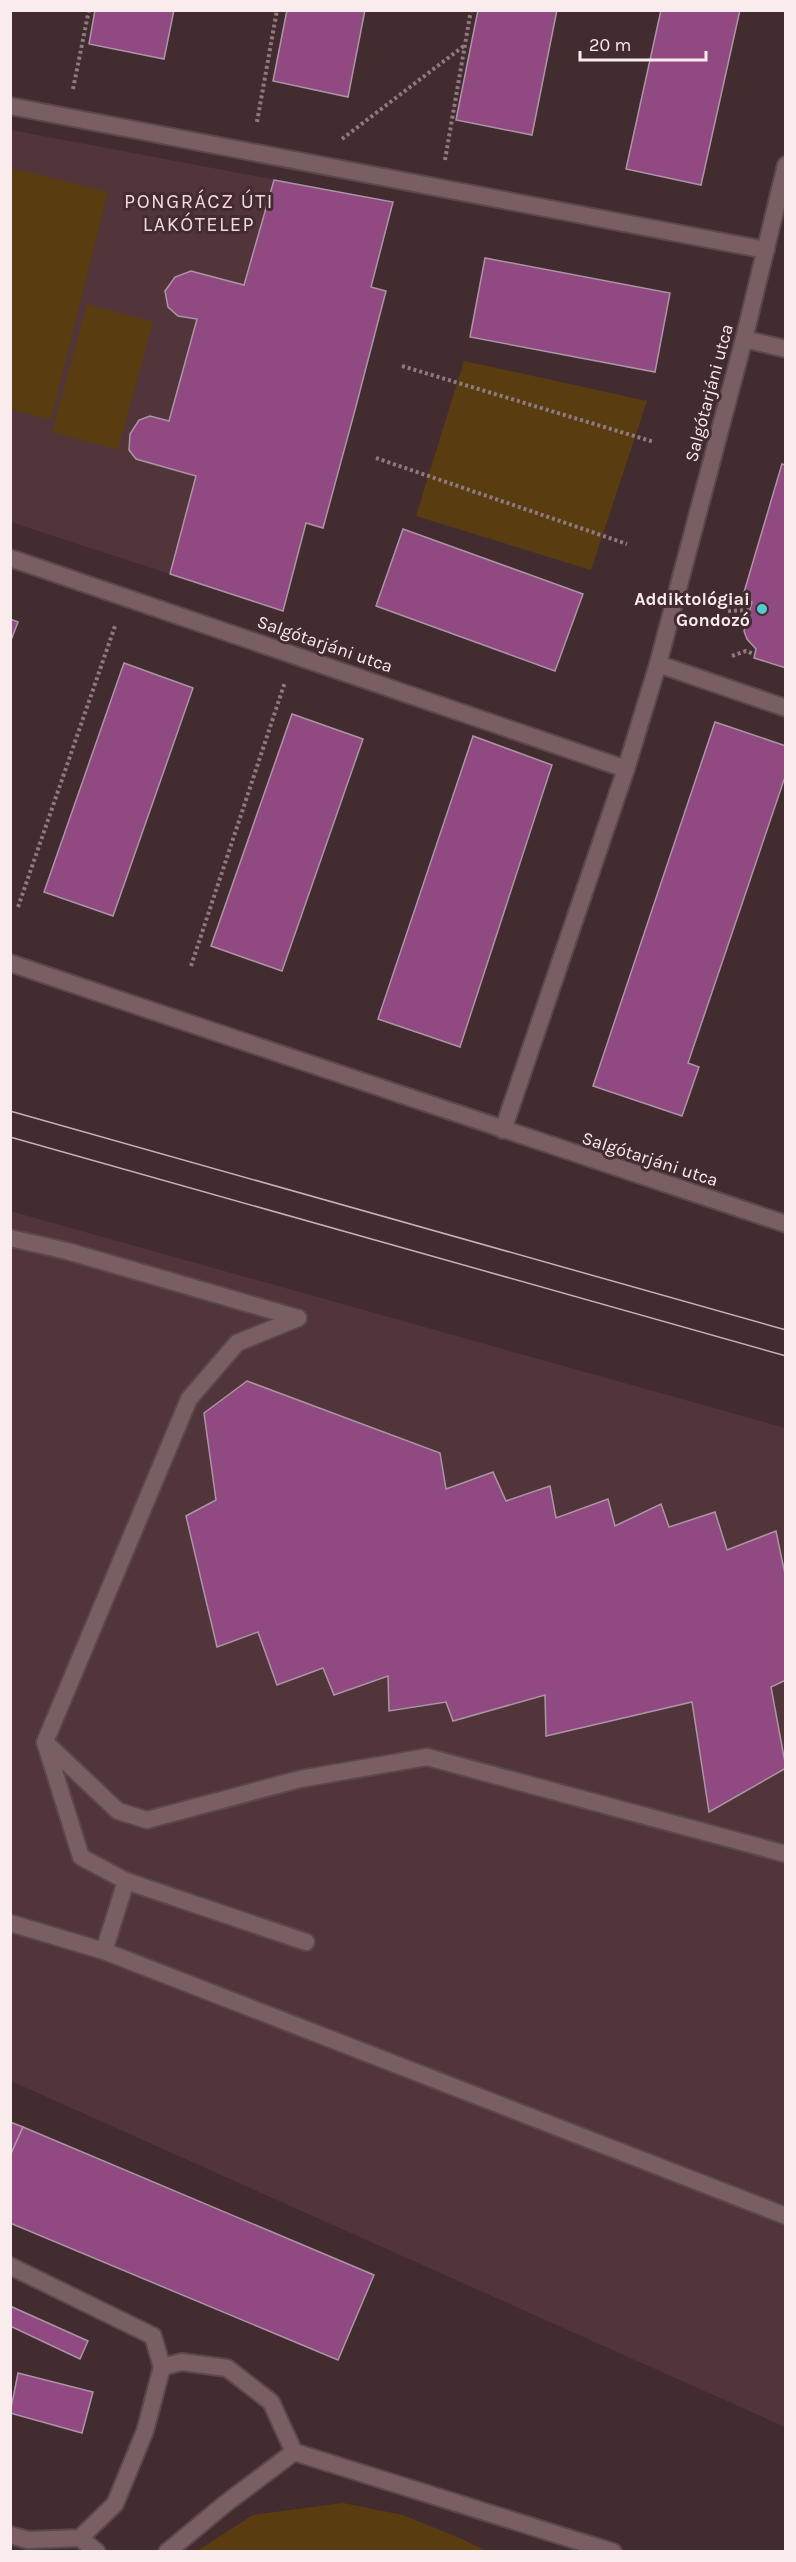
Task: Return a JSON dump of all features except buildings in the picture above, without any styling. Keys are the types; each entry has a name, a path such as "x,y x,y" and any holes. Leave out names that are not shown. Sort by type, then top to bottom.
{"street":[{"path":"10,106 766,250"},
{"name":"Salgótarjáni utca","path":"503,1130 626,769 658,664 744,339 786,165"},
{"path":"744,339 786,349"},
{"name":"Salgótarjáni utca","path":"10,558 626,769"},
{"path":"658,664 786,708"},
{"name":"Salgótarjáni utca","path":"10,963 786,1224"},
{"path":"10,1238 68,1251 298,1318 237,1343 189,1399 45,1742 81,1857 126,1881 306,1942"},
{"path":"45,1742 118,1811 147,1820 300,1779 426,1757 786,1854"},
{"path":"104,1951 126,1881"},
{"path":"10,1923 104,1951 786,2216"},
{"path":"10,2266 153,2336 162,2367 145,2431 116,2505 80,2538 28,2540 10,2535"},
{"path":"162,2367 182,2362 227,2368 271,2402 294,2452 613,2552"},
{"path":"167,2552 225,2504 294,2452"},
{"path":"80,2538 97,2552"}],"path":[{"path":"73,93 89,10"},
{"path":"257,126 277,10"},
{"path":"441,187 471,10"},
{"path":"337,144 465,45"},
{"path":"402,366 654,442"},
{"path":"376,458 627,544"},
{"path":"728,611 750,610"},
{"path":"18,906 117,618"},
{"path":"746,651 754,654"},
{"path":"190,966 288,676"}],"shaded area":[{"path":"11,130 393,202 371,287 386,291 355,410 323,528 306,523 283,611 11,522"},
{"path":"11,168 108,192 51,420 11,409"},
{"path":"87,304 153,322 118,450 52,432"},
{"path":"464,361 647,401 591,570 416,516"},
{"path":"10,1211 785,1428 785,2427 11,2081"},
{"path":"343,2503 403,2515 486,2551 197,2551 253,2515"}],"tram line":[{"path":"10,1111 786,1330"},
{"path":"10,1137 786,1356"}],"place":[{"name":"Addiktológiai Gondozó","path":"762,609"}],"district":[{"name":"PONGRÁCZ ÚTI LAKÓTELEP","path":"199,212"}]}
